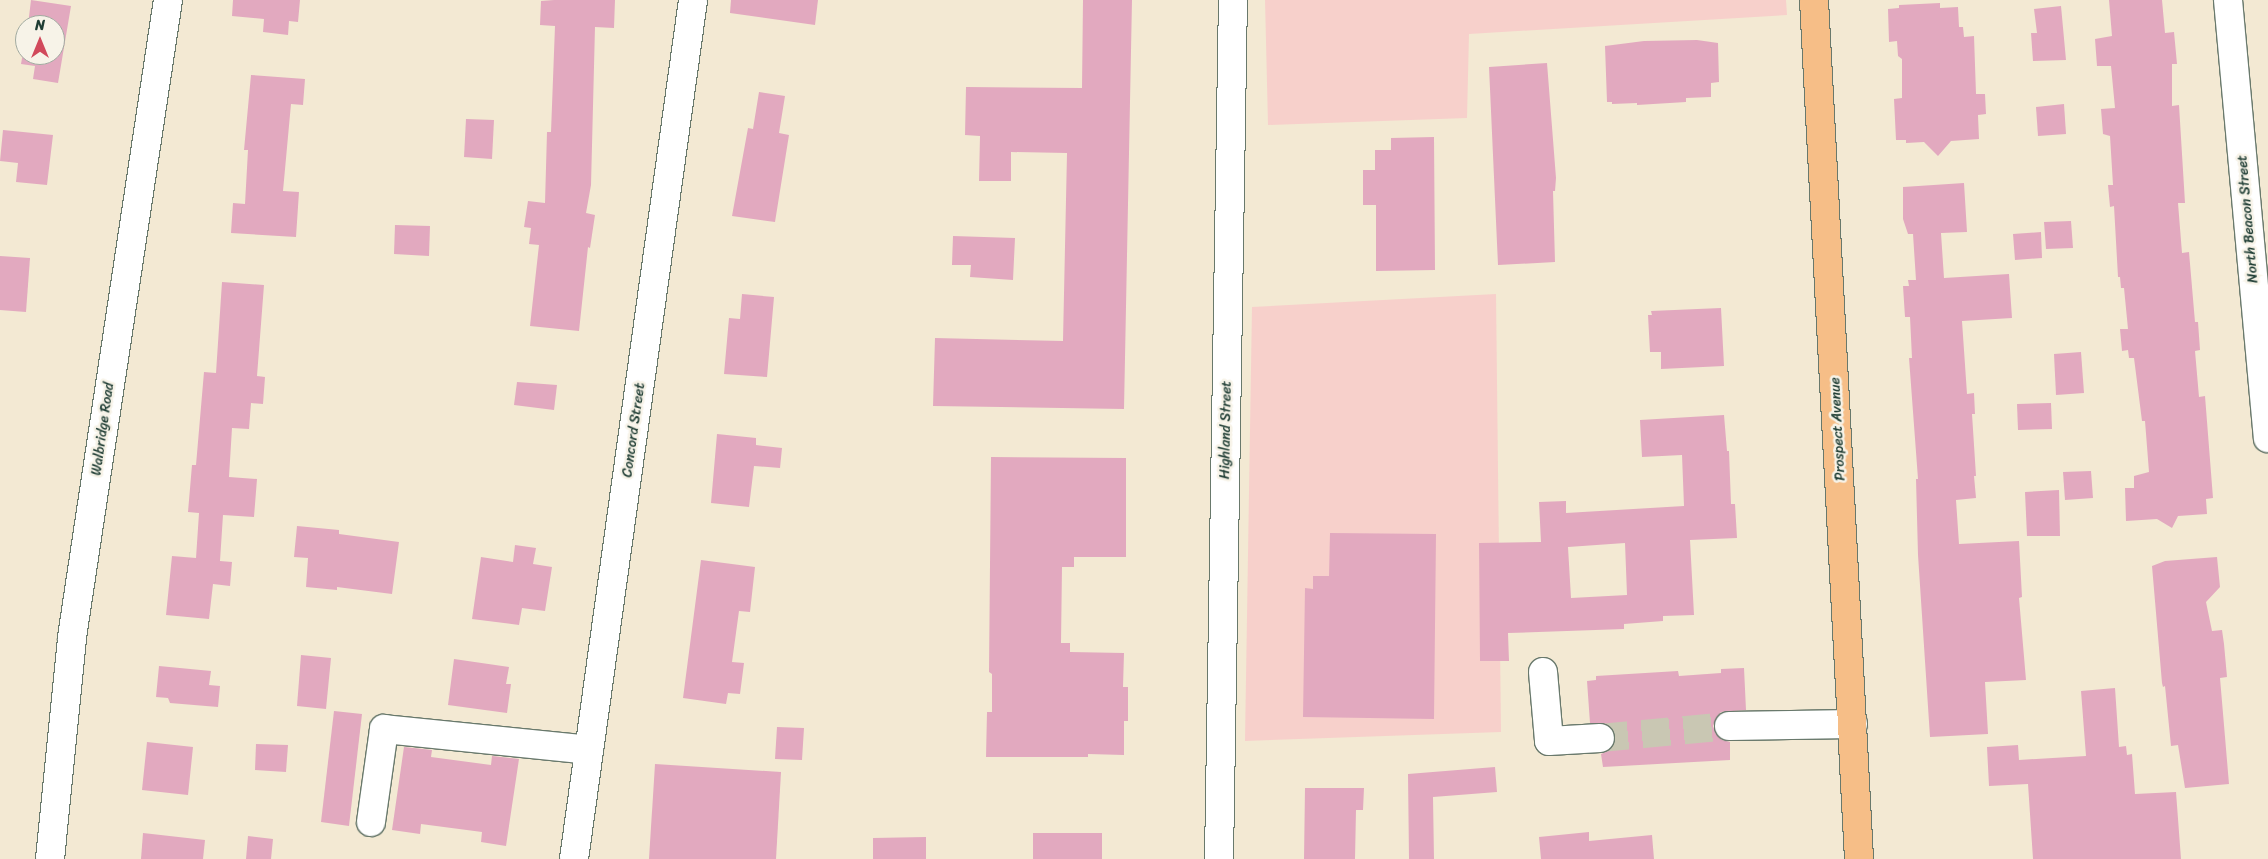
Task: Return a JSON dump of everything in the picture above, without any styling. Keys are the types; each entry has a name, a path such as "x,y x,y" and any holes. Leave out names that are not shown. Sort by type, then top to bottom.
{"main road":[{"name":"Prospect Avenue","path":"1814,0 1859,859"}],"street":[{"name":"Walbridge Road","path":"50,859 72,637 168,0"},
{"name":"Concord Street","path":"574,859 693,0"},
{"name":"Highland Street","path":"1220,859 1233,0"},
{"name":"North Beacon Street","path":"2228,0 2268,438"},
{"path":"1543,672 1549,741 1600,738"},
{"path":"1729,726 1853,724"},
{"path":"371,822 384,729 589,750"}],"shaded area":[{"path":"1265,0 1786,0 1787,15 1469,34 1467,118 1268,125"},
{"path":"1496,294 1501,732 1245,741 1252,307"}],"building":[{"path":"31,0 71,6 65,42 65,15 29,15"},
{"path":"233,0 300,0 298,22 289,21 288,35 263,32 264,19 232,16"},
{"path":"615,0 614,28 595,27 591,185 586,213 595,215 590,248 588,247 579,331 530,326 539,245 529,244 531,228 524,227 528,201 545,203 547,132 551,132 555,26 540,25 541,1"},
{"path":"731,0 818,0 815,25 730,13"},
{"path":"1083,0 1132,0 1124,409 933,406 935,338 1063,341 1067,153 1011,152 1011,181 979,181 980,136 965,135 966,87 1082,88"},
{"path":"2109,0 2162,0 2165,33 2174,32 2177,64 2172,64 2172,106 2179,105 2185,203 2178,203 2182,253 2189,252 2195,322 2198,322 2200,350 2195,351 2199,397 2205,396 2213,498 2206,499 2207,514 2178,516 2172,528 2157,519 2126,521 2125,488 2134,488 2134,476 2149,472 2145,421 2142,421 2134,358 2129,358 2128,350 2122,351 2120,329 2128,329 2124,288 2121,288 2120,277 2118,277 2114,206 2110,207 2108,185 2113,185 2110,136 2103,134 2101,109 2115,108 2111,66 2097,66 2095,39 2112,36"},
{"path":"1940,3 1940,8 1958,7 1959,27 1963,27 1964,37 1974,36 1976,94 1985,94 1986,114 1978,115 1979,139 1951,141 1938,156 1924,142 1906,143 1906,140 1896,140 1894,99 1902,98 1902,59 1898,56 1897,41 1889,42 1888,9 1899,8 1899,5"},
{"path":"2061,6 2066,60 2033,61 2031,33 2037,33 2034,9"},
{"path":"1697,40 1718,43 1719,82 1711,83 1711,97 1686,98 1686,102 1637,105 1637,103 1612,104 1612,102 1607,102 1605,46 1644,41"},
{"path":"1547,63 1556,178 1555,191 1553,191 1555,262 1498,265 1489,67"},
{"path":"28,65 61,65 58,83 33,79 35,66"},
{"path":"251,75 305,79 303,105 291,104 283,191 299,192 296,237 231,233 233,203 245,204 248,150 244,150"},
{"path":"759,92 785,96 779,133 789,135 775,222 732,216 748,128 753,129"},
{"path":"2064,104 2066,134 2038,136 2036,107"},
{"path":"466,119 494,120 492,159 464,157"},
{"path":"3,130 53,135 47,185 16,182 18,163 0,161"},
{"path":"1434,137 1435,270 1376,271 1376,205 1363,205 1363,170 1375,170 1375,150 1391,150 1391,138"},
{"path":"1964,183 1967,232 1941,233 1944,278 2009,274 2012,318 1962,321 1967,394 1974,393 1975,414 1972,414 1976,498 1956,500 1959,544 2019,541 2022,597 2019,598 2026,680 1985,682 1988,734 1930,737 1918,555 1916,479 1918,479 1909,358 1912,358 1910,317 1905,317 1903,286 1909,286 1908,280 1916,280 1913,234 1908,234 1903,219 1903,187"},
{"path":"2071,221 2073,248 2046,249 2044,222"},
{"path":"395,225 430,226 429,256 394,254"},
{"path":"2041,232 2042,258 2015,260 2013,234"},
{"path":"953,236 1015,238 1013,280 970,277 971,265 952,265"},
{"path":"0,256 30,258 26,312 0,310"},
{"path":"222,282 264,285 257,376 265,377 263,404 251,403 249,429 232,428 229,477 257,479 254,517 223,515 220,561 232,562 230,586 213,584 209,619 166,615 172,556 196,558 199,513 188,512 192,465 196,465 204,372 216,373"},
{"path":"742,294 774,297 767,377 724,374 729,318 740,319"},
{"path":"1721,308 1724,366 1661,369 1661,352 1650,352 1648,315 1652,315 1651,311"},
{"path":"2081,352 2084,393 2056,395 2054,354"},
{"path":"517,382 557,385 554,410 514,405"},
{"path":"2051,403 2052,429 2018,430 2017,404"},
{"path":"1724,415 1727,451 1729,451 1731,504 1735,504 1737,538 1690,540 1694,615 1663,616 1663,621 1624,624 1624,629 1508,633 1509,661 1480,661 1479,543 1541,542 1539,502 1566,501 1566,513 1684,506 1682,455 1642,457 1640,420","holes":["1625,543 1627,595 1571,598 1568,547"]},
{"path":"717,434 756,438 756,445 782,448 780,468 754,466 749,507 711,503"},
{"path":"991,457 1126,458 1126,557 1074,557 1074,567 1062,567 1061,643 1070,643 1070,652 1124,653 1123,687 1128,687 1128,721 1124,721 1124,755 1088,754 1088,757 986,757 987,712 992,712 992,674 989,672"},
{"path":"2091,471 2093,498 2065,500 2063,472"},
{"path":"2059,490 2060,536 2027,536 2025,492"},
{"path":"297,526 339,530 339,534 399,542 392,594 337,587 337,590 306,587 308,558 294,557"},
{"path":"1330,533 1436,534 1434,719 1303,717 1305,588 1313,589 1313,576 1329,576"},
{"path":"515,545 536,548 533,564 552,567 545,611 522,608 519,625 472,619 481,557 513,562"},
{"path":"2217,557 2220,587 2206,602 2212,631 2222,630 2224,644 2227,677 2220,678 2229,784 2185,788 2178,745 2171,746 2165,686 2163,687 2162,683 2152,566 2165,561"},
{"path":"701,560 755,567 750,612 739,611 732,662 744,663 740,694 728,693 726,704 683,698"},
{"path":"301,655 331,658 326,709 297,706"},
{"path":"454,659 509,667 506,684 511,684 507,713 448,705"},
{"path":"159,666 211,671 209,685 220,686 218,707 170,703 168,698 156,697"},
{"path":"1744,668 1746,710 1721,712 1713,726 1716,734 1722,740 1730,742 1730,760 1603,767 1601,754 1608,751 1614,745 1616,737 1613,730 1607,724 1590,723 1587,681 1596,680 1596,676 1678,671 1679,676 1721,673 1721,669"},
{"path":"2115,688 2119,747 2126,746 2127,755 2132,754 2135,794 2176,792 2181,859 2033,859 2028,784 1989,786 1987,747 2018,745 2019,760 2086,756 2081,691"},
{"path":"334,711 362,714 349,826 321,822"},
{"path":"777,727 804,728 802,760 775,759"},
{"path":"147,742 193,747 188,795 142,790"},
{"path":"256,744 288,745 286,772 255,770"},
{"path":"404,747 432,750 431,757 491,765 492,756 519,759 506,846 481,842 482,832 421,824 420,834 392,830"},
{"path":"655,764 781,772 776,859 649,859"},
{"path":"1495,767 1497,792 1433,797 1434,859 1409,859 1408,774"},
{"path":"1305,788 1364,788 1363,810 1356,810 1355,859 1304,859"},
{"path":"1589,832 1589,841 1652,835 1654,859 1541,859 1539,837"},
{"path":"143,833 205,840 203,859 141,859"},
{"path":"1033,833 1102,833 1102,859 1033,859"},
{"path":"248,836 273,839 271,859 246,859"},
{"path":"926,837 926,859 873,859 873,838"}],"tunnel":[{"path":"1600,738 1729,726"}]}
